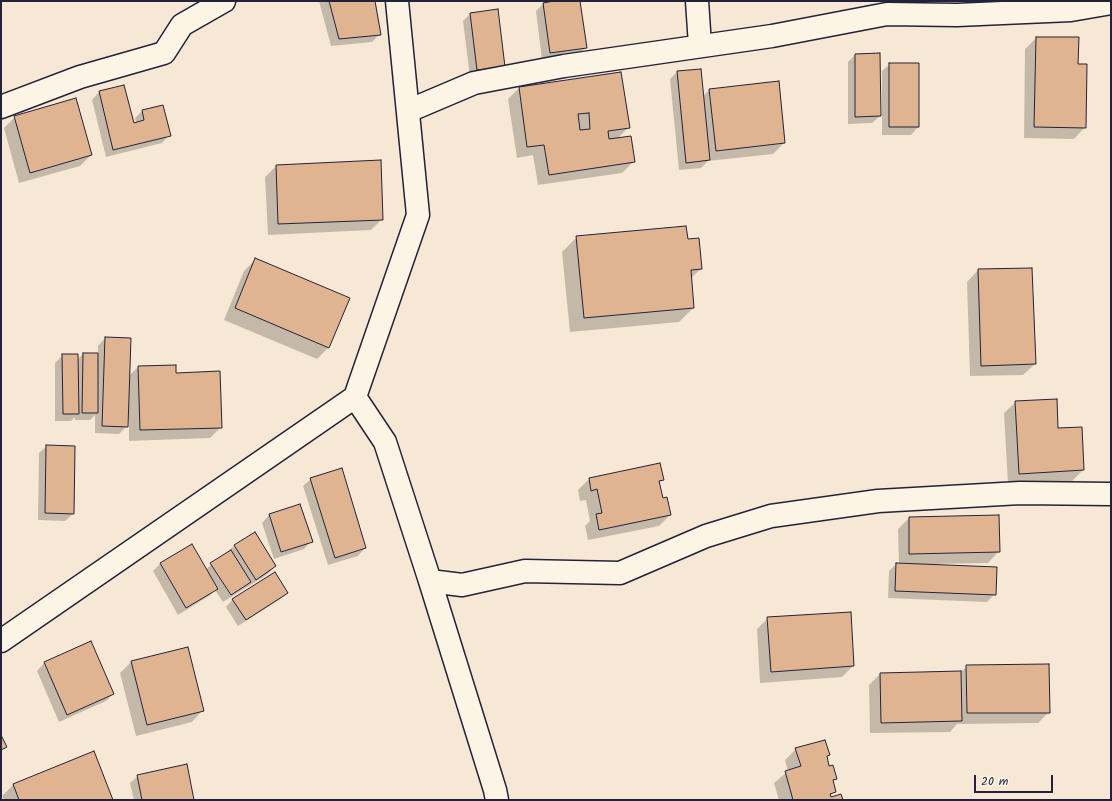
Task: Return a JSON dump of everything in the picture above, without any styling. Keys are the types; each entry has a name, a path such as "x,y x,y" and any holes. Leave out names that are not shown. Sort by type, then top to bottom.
{"street":[{"path":"1,107 80,77 164,53 182,25 224,1"},
{"path":"1,641 354,397 418,215 396,1"},
{"path":"697,1 700,45"},
{"path":"408,111 474,83 564,66 700,45 772,36 887,14 957,15 1063,11 1111,3"},
{"path":"354,397 385,442 496,790 497,800"},
{"path":"430,581 462,585 525,571 620,572 706,536 771,516 878,501 1020,493 1111,494"}],"building":[{"path":"329,1 375,1 381,35 339,39"},
{"path":"554,1 580,1 587,48 550,53 543,3"},
{"path":"498,9 505,67 477,70 470,13"},
{"path":"1036,37 1079,37 1078,64 1087,64 1086,128 1034,127"},
{"path":"880,53 881,116 855,117 855,54"},
{"path":"889,63 919,63 919,127 889,127"},
{"path":"701,69 710,160 686,163 677,71"},
{"path":"621,72 630,128 608,131 609,139 631,136 635,162 549,175 544,145 527,147 519,87","holes":["589,113 590,129 580,130 578,114"]},
{"path":"779,81 785,143 716,151 709,89"},
{"path":"124,85 134,123 144,120 142,110 163,105 171,136 113,150 99,91"},
{"path":"76,98 92,155 30,173 14,116"},
{"path":"381,160 383,220 278,224 276,165"},
{"path":"686,226 688,239 699,238 702,269 691,270 694,308 584,318 576,236"},
{"path":"255,258 350,298 329,348 235,308"},
{"path":"1032,268 1036,364 981,366 978,269"},
{"path":"105,337 131,338 128,427 102,426"},
{"path":"83,353 98,353 98,413 82,413"},
{"path":"62,354 78,354 79,414 63,414"},
{"path":"176,365 176,373 220,371 222,428 140,430 138,366"},
{"path":"1057,399 1058,428 1082,427 1084,470 1019,474 1015,401"},
{"path":"46,445 75,446 74,514 45,513"},
{"path":"660,463 664,480 659,481 663,498 667,497 671,515 599,530 596,514 602,513 597,489 591,491 589,478"},
{"path":"342,468 366,548 335,558 310,478"},
{"path":"300,504 313,542 281,552 269,514"},
{"path":"999,515 1000,552 909,554 909,517"},
{"path":"255,532 276,566 256,580 234,545"},
{"path":"192,544 218,589 186,608 160,563"},
{"path":"231,550 251,582 231,595 210,563"},
{"path":"896,563 997,567 996,595 895,591"},
{"path":"275,572 288,593 246,620 232,599"},
{"path":"851,612 854,666 771,672 767,617"},
{"path":"91,641 114,694 67,715 44,662"},
{"path":"188,647 204,711 147,725 131,661"},
{"path":"1049,664 1050,713 967,713 966,665"},
{"path":"961,671 962,721 881,723 880,673"},
{"path":"1,735 7,747 1,750"},
{"path":"825,740 830,755 827,756 829,766 833,765 837,779 833,780 836,792 830,794 831,797 841,794 843,800 793,800 785,771 801,766 795,748"},
{"path":"94,751 113,800 19,800 13,784"},
{"path":"187,764 194,800 142,800 137,775"}]}
